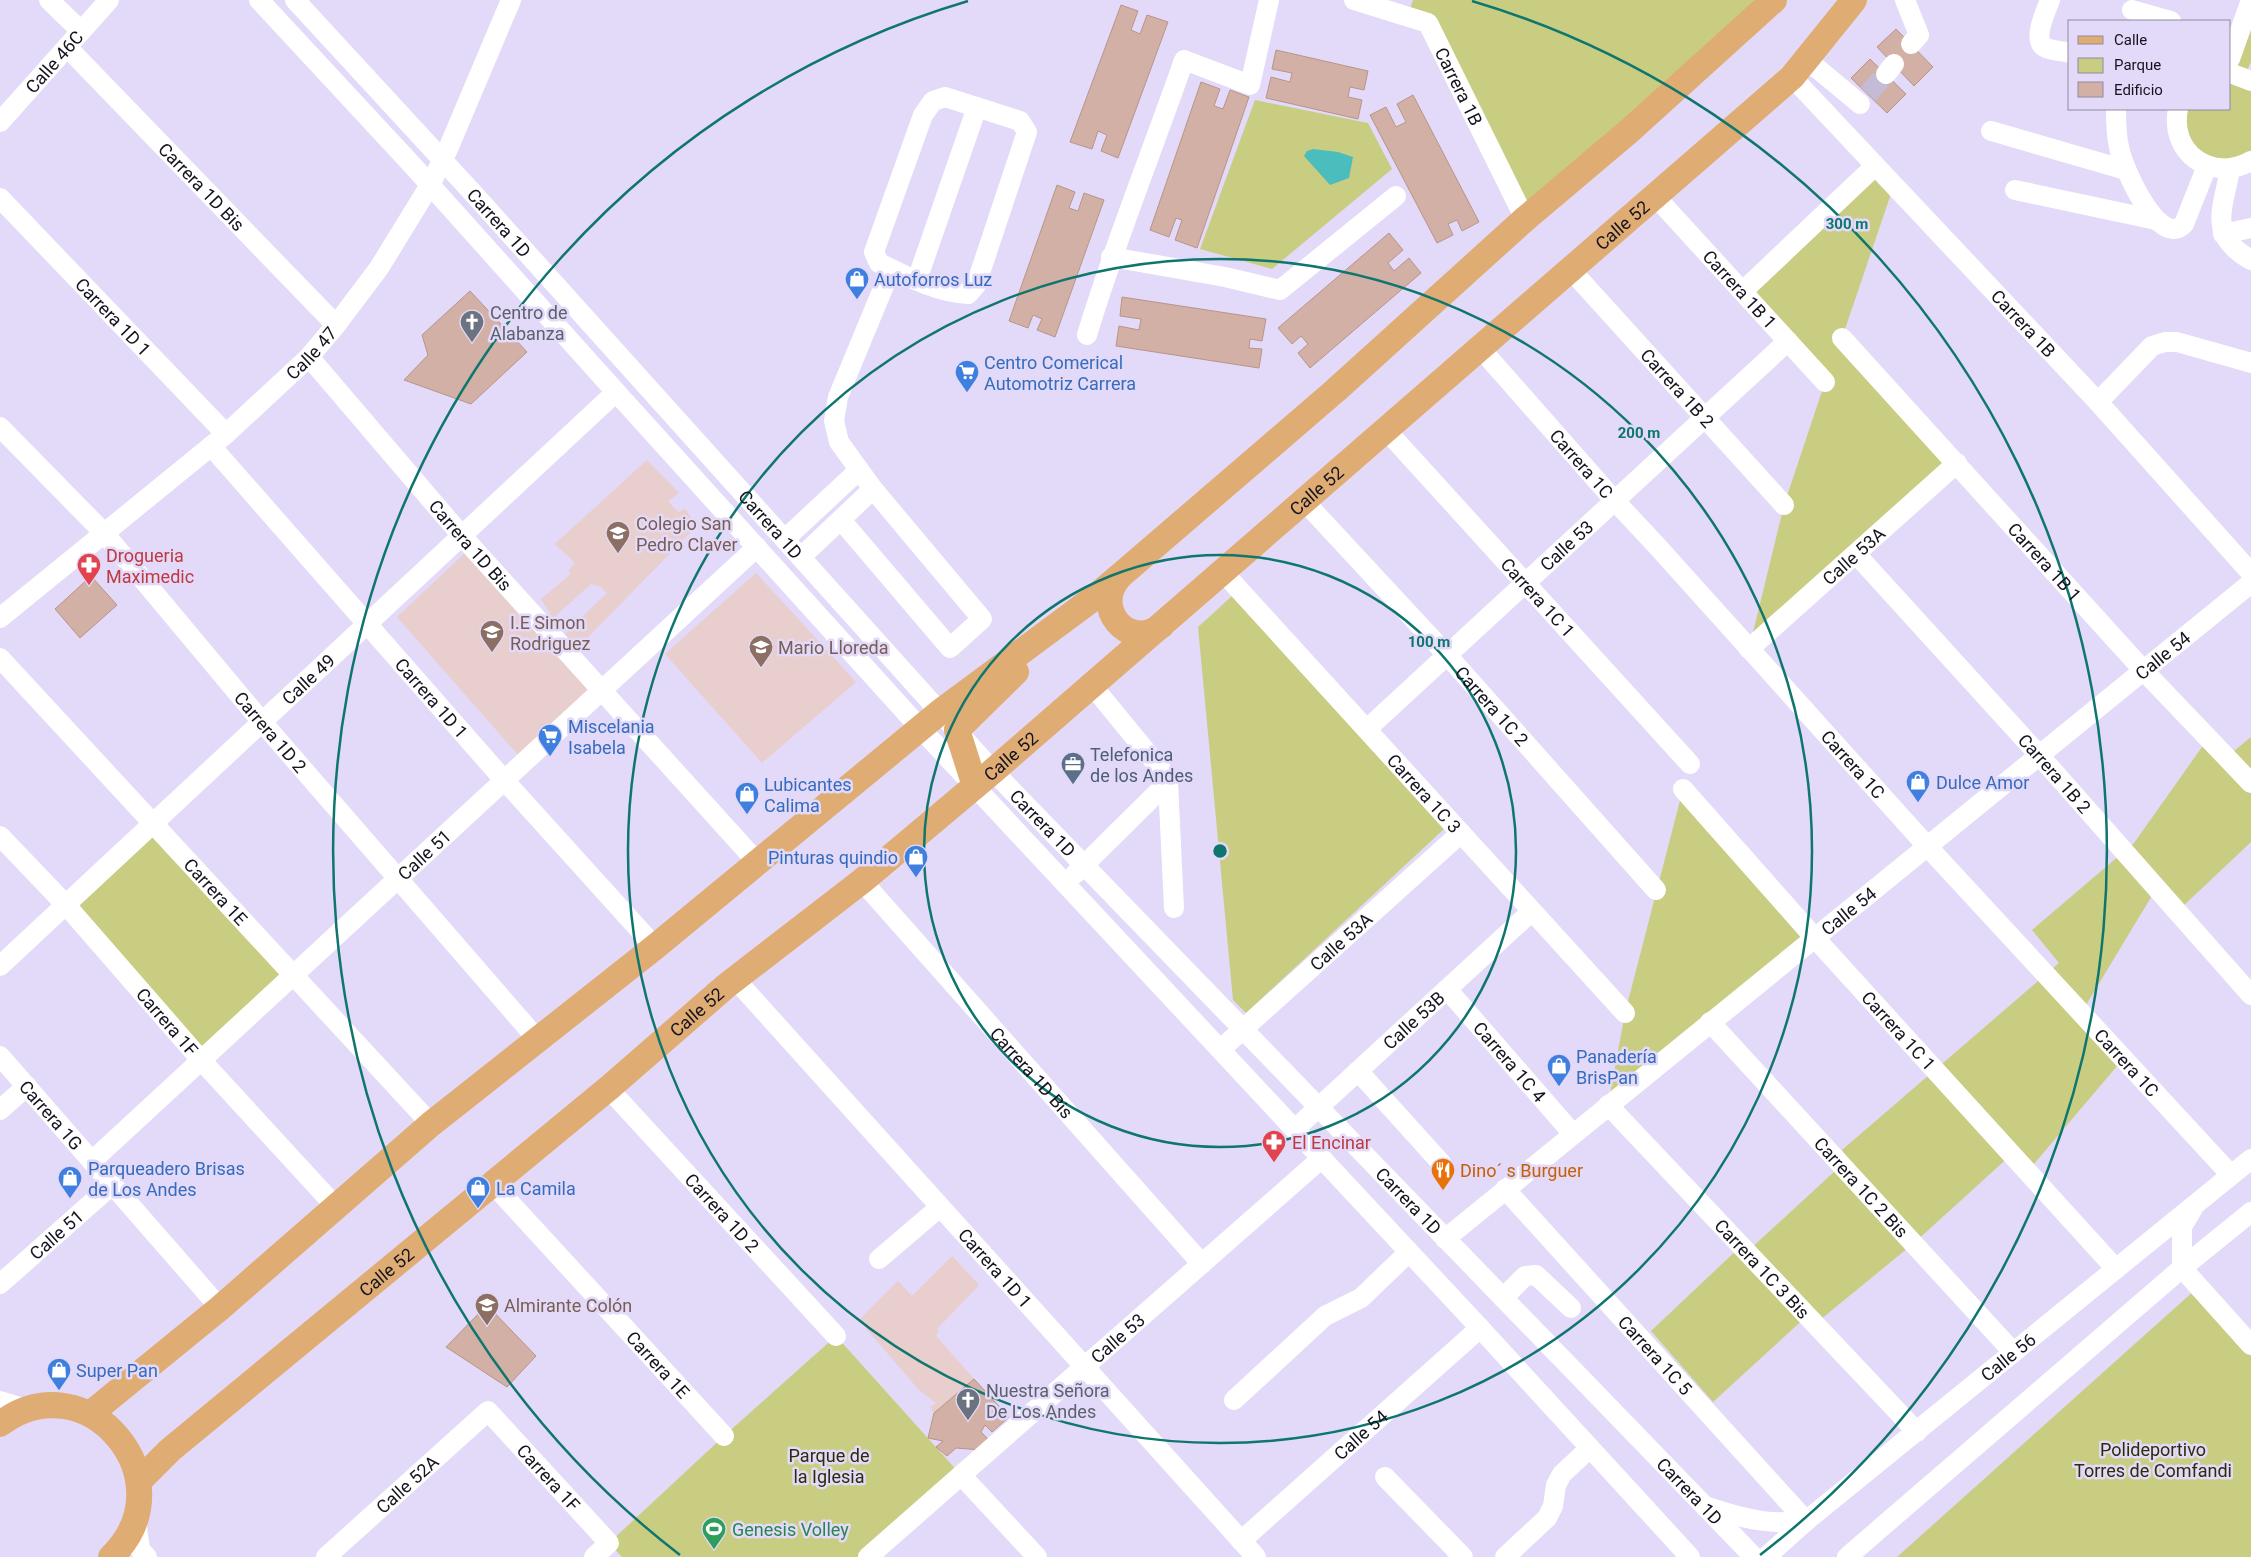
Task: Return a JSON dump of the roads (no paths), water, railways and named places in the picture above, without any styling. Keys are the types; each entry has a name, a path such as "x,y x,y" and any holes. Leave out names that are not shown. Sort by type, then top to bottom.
{"main road":[{"path":"90,1414 220,1308 431,1124 654,947 757,862 939,723 1121,576 1336,390 1774,0"},
{"name":"Calle 52","path":"139,1481 170,1450 608,1088 735,979 862,880 1164,624 1656,196 1798,69 1854,0"},
{"path":"1121,576 1110,591 1109,600 1110,610 1120,626 1138,633 1156,630 1164,624"},
{"path":"939,723 984,778"},
{"path":"0,1424 26,1409 59,1406 90,1414 105,1423 118,1435 135,1464 139,1481 139,1500 136,1519 129,1536 111,1557"}],"street":[{"path":"49,0 81,31"},
{"name":"Calle 46C","path":"0,122 108,0"},
{"name":"Carrera 1D","path":"259,0 430,185 757,547 939,723"},
{"name":"Carrera 1D","path":"295,0 801,557 984,778 1066,883 1296,1129 1690,1557"},
{"name":"Calle 47","path":"0,618 219,440 309,357 336,325 379,268 430,185 511,0"},
{"path":"1087,335 1111,256 1139,187 1184,60 1250,85 1269,0"},
{"name":"Carrera 1B","path":"1354,0 1428,23 1525,220"},
{"path":"1905,0 1919,35 1911,44"},
{"path":"2050,0 2039,35 2040,42 2045,47 2068,52"},
{"path":"2232,47 2251,0"},
{"path":"2132,10 2167,20"},
{"name":"Carrera 1D Bis","path":"67,47 336,325"},
{"path":"1798,69 1818,69 1864,99 1839,127"},
{"name":"Carrera 1B","path":"1798,69 1839,127 2098,402 2251,573"},
{"path":"945,97 976,107 1020,121 1027,132 976,285 968,294 952,294 879,263 874,252 923,115 933,101 945,97"},
{"path":"917,280 976,107"},
{"path":"2116,110 2119,148 2126,170 2140,198 2156,220"},
{"path":"2178,110 2177,130 2181,141 2196,160 2207,166 2230,169 2251,161"},
{"path":"1991,131 2126,170"},
{"path":"1743,291 1875,166"},
{"path":"2015,190 2156,220 2173,230 2179,229 2184,224 2207,166"},
{"path":"2230,169 2220,224 2228,244 2251,260"},
{"path":"1111,256 1225,277 1280,290 1396,196"},
{"name":"Carrera 1B 1","path":"1656,196 1825,382"},
{"name":"Carrera 1D 1","path":"0,198 219,440 366,624 654,947"},
{"path":"2223,234 2251,228"},
{"path":"841,520 950,648 982,619 873,489 839,442 834,421 838,397 891,269"},
{"name":"Carrera 1B 2","path":"1570,270 1784,505"},
{"name":"Carrera 1B 1","path":"1842,338 2144,671 2251,783"},
{"name":"Calle 53","path":"1367,729 1788,341"},
{"path":"2098,402 2152,346 2165,342 2177,342 2251,363"},
{"name":"Carrera 1C","path":"1480,348 1614,500 1927,846 2231,1176"},
{"name":"Carrera 1D Bis","path":"309,357 462,536 757,862"},
{"name":"Calle 49","path":"0,966 616,392"},
{"name":"Carrera 1D 2","path":"0,427 104,533 262,722 538,1040"},
{"name":"Carrera 1C 1","path":"1386,430 1690,764"},
{"name":"Calle 53A","path":"1749,649 1957,463"},
{"path":"785,540 859,470"},
{"path":"801,557 873,489"},
{"name":"Carrera 1C 2","path":"1304,501 1447,655 1656,890"},
{"name":"Calle 51","path":"92,1161 757,547"},
{"name":"Carrera 1B 2","path":"1856,554 2039,755 2251,995"},
{"name":"Carrera 1C 3","path":"1223,572 1625,1013"},
{"name":"Calle 54","path":"1445,1238 2251,583"},
{"name":"Carrera 1E","path":"0,658 431,1124"},
{"path":"1091,684 1163,772 1168,782 1174,908"},
{"name":"Carrera 1D","path":"984,778 1084,865 1754,1557"},
{"path":"1066,883 1168,782"},
{"name":"Carrera 1C 1","path":"1683,789 1814,937 2116,1269"},
{"name":"Calle 53A","path":"1221,1049 1461,833"},
{"name":"Carrera 1F","path":"0,836 66,904 201,1060 336,1207"},
{"name":"Carrera 1D Bis","path":"862,880 1202,1264"},
{"name":"Calle 53B","path":"1296,1129 1532,911"},
{"name":"Carrera 1D 1","path":"735,979 1256,1557"},
{"name":"Carrera 1C 4","path":"1447,989 1573,1134"},
{"name":"Carrera 1C 2 Bis","path":"1710,1022 2013,1352"},
{"name":"Carrera 1G","path":"0,1056 220,1308"},
{"path":"1358,1071 1442,1164"},
{"path":"0,1110 27,1086"},
{"name":"Carrera 1D 2","path":"608,1088 836,1336"},
{"name":"Carrera 1C 3 Bis","path":"1608,1105 1917,1432"},
{"name":"Calle 53","path":"868,1557 1322,1158"},
{"name":"Calle 56","path":"1766,1557 1806,1521 2251,1159"},
{"name":"Calle 51","path":"0,1284 113,1184"},
{"name":"Carrera 1E","path":"492,1184 724,1436"},
{"name":"Carrera 1C 5","path":"1506,1190 1806,1521"},
{"path":"2194,1206 2182,1227 2182,1268 2251,1345"},
{"path":"880,1259 940,1207"},
{"path":"1847,1557 2182,1268 2251,1212"},
{"path":"1234,1400 1325,1316 1361,1298 1409,1252"},
{"path":"1503,1298 1525,1276 1536,1275 1571,1308"},
{"name":"Calle 54","path":"1241,1541 1480,1328"},
{"path":"0,1401 26,1409"},
{"name":"Carrera 1F","path":"488,1411 609,1543 594,1557"},
{"name":"Calle 52A","path":"326,1557 488,1411"},
{"path":"1505,1557 1547,1518 1553,1506 1556,1485 1562,1474 1590,1448"},
{"path":"961,1475 1038,1557"},
{"path":"1385,1477 1463,1557"},
{"path":"1704,1506 1760,1522 1806,1521"},
{"path":"136,1519 140,1550 147,1557"}],"tunnel":[{"path":"1868,94 1886,74"}],"place":[{"name":"Autoforros Luz","path":"857,300"},
{"name":"Centro de Alabanza","path":"472,343"},
{"name":"Centro Comerical Automotriz Carrera","path":"967,393"},
{"name":"Colegio San Pedro Claver","path":"618,554"},
{"name":"Drogueria Maximedic","path":"89,586"},
{"name":"I.E Simon Rodriguez","path":"492,653"},
{"name":"Mario Lloreda","path":"761,668"},
{"name":"Miscelania Isabela","path":"550,757"},
{"name":"Telefonica de los Andes","path":"1073,785"},
{"name":"Dulce Amor","path":"1918,803"},
{"name":"Lubicantes Calima","path":"747,815"},
{"name":"Pinturas quindio","path":"916,878"},
{"name":"Panadería BrisPan","path":"1559,1087"},
{"name":"El Encinar","path":"1274,1163"},
{"name":"Dino´ s Burguer","path":"1443,1191"},
{"name":"Parqueadero Brisas de Los Andes","path":"70,1199"},
{"name":"La Camila","path":"478,1209"},
{"name":"Almirante Colón","path":"487,1326"},
{"name":"Super Pan","path":"59,1391"},
{"name":"Nuestra Señora De Los Andes","path":"968,1421"},
{"name":"Genesis Volley","path":"714,1550"}],"park label":[{"name":"Polideportivo Torres de Comfandi","path":"2153,1459"},
{"name":"Parque de la Iglesia","path":"829,1465"}]}
